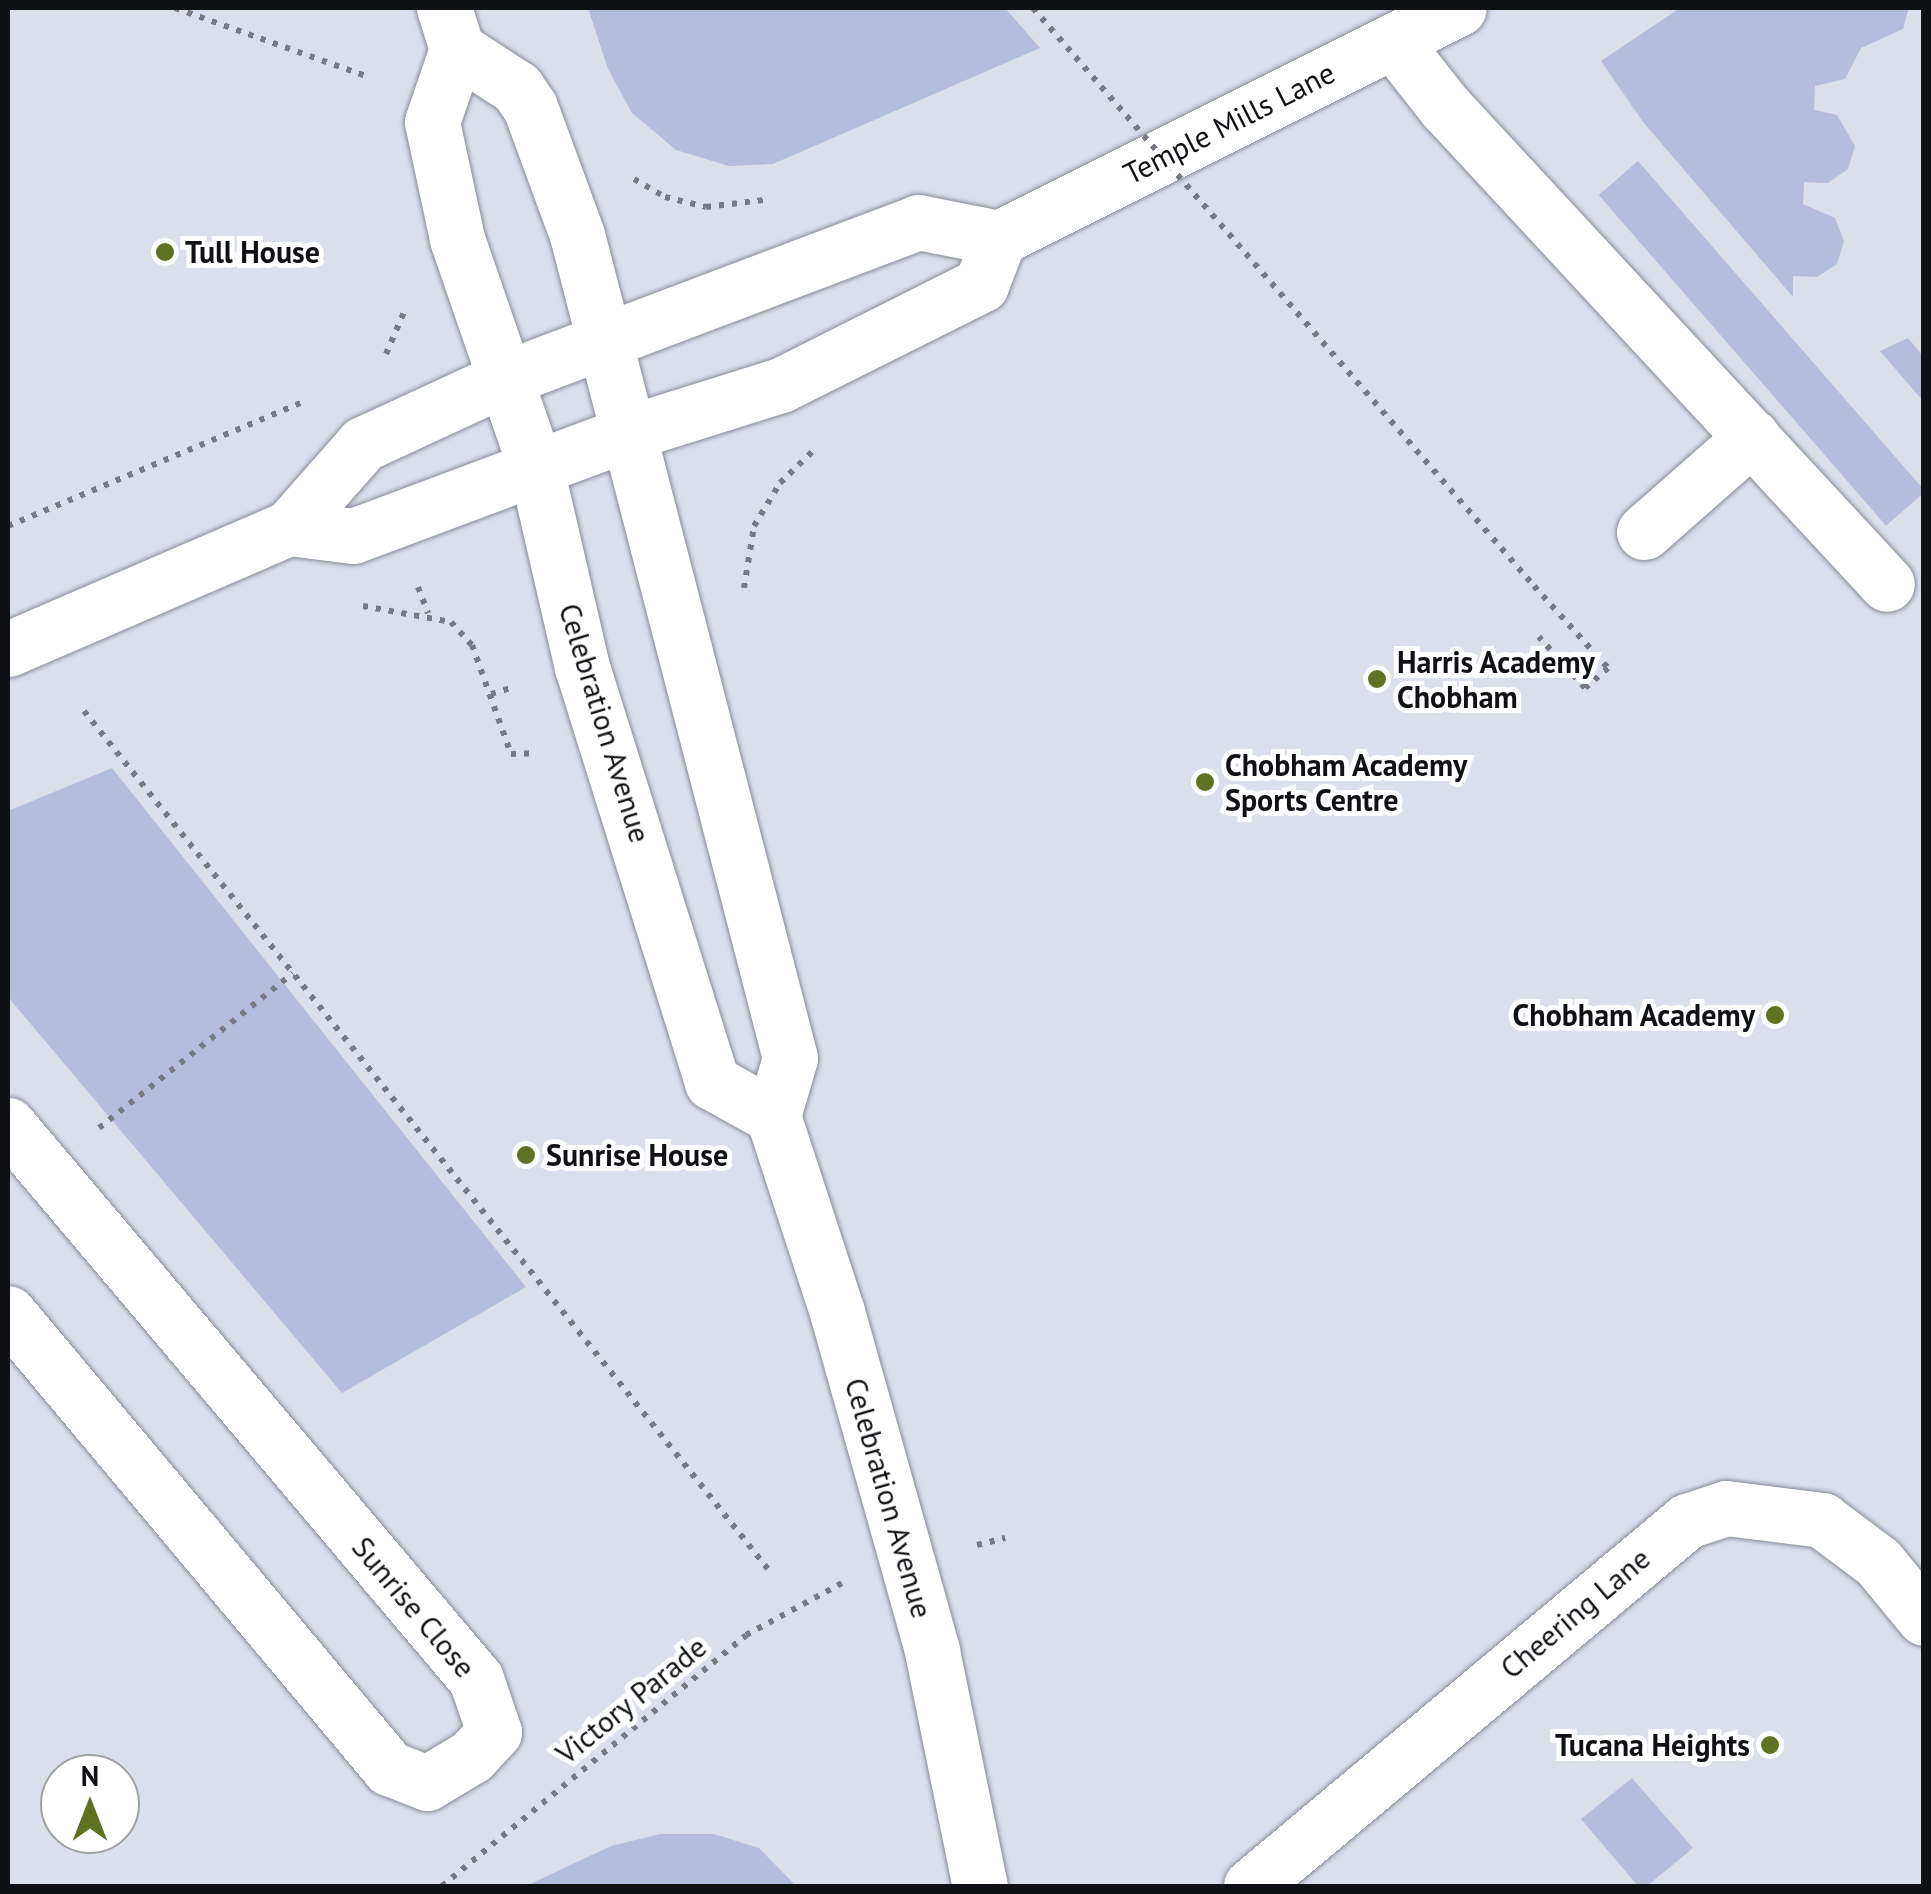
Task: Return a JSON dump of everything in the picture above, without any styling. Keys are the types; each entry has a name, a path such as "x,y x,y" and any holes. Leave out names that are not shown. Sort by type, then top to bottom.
{"street":[{"name":"Temple Mills Lane","path":"999,238 1459,8"},
{"path":"450,28 517,88 530,107 566,200 631,432 790,1058 773,1116"},
{"path":"450,28 432,122 457,239 536,468"},
{"path":"1393,41 1445,107 1888,584"},
{"path":"8,648 290,528 364,444 506,378 918,222 999,238 981,285 781,385 631,432 352,536 290,528"},
{"path":"1644,532 1752,438"},
{"name":"Celebration Avenue","path":"536,468 582,667 712,1082 773,1116 887,1485 932,1651 980,1886"},
{"name":"Sunrise Close","path":"8,1125 476,1679 494,1732 472,1756 427,1783 389,1768 8,1313"},
{"name":"Cheering Lane","path":"1251,1886 1687,1522 1726,1508 1822,1520 1878,1562 1924,1618"}],"path":[{"path":"176,8 366,76"},
{"path":"1034,8 1608,668 1585,688 1538,637"},
{"path":"629,176 665,198 706,207"},
{"path":"370,364 385,355 406,318 404,302"},
{"path":"8,526 174,452 309,399"},
{"path":"745,603 754,526 780,483 809,454"},
{"path":"373,613 428,614 451,622 472,645 512,754"},
{"path":"84,711 768,1568"},
{"path":"128,1105 293,973"},
{"path":"969,1547 1005,1538"},
{"name":"Victory Parade","path":"442,1886 746,1635 855,1577"}],"shaded area":[{"path":"588,8 1005,8 1040,48 773,164 729,166 676,150 632,113 608,69"},
{"path":"1680,8 1909,8 1903,29 1861,48 1845,79 1815,86 1814,110 1837,115 1855,146 1848,169 1828,183 1804,182 1803,204 1835,218 1844,241 1837,264 1817,277 1793,276 1793,297 1643,122 1601,61"},
{"path":"1638,161 1924,490 1886,526 1599,195"},
{"path":"1908,338 1923,356 1923,401 1880,351"},
{"path":"112,768 526,1287 342,1393 8,997 8,811"},
{"path":"1632,1778 1693,1848 1647,1886 1638,1886 1581,1819"},
{"path":"660,1834 714,1834 759,1848 796,1886 526,1886 611,1846"}],"place":[{"name":"Tull House","path":"165,252"},
{"name":"Harris Academy Chobham","path":"1377,679"},
{"name":"Chobham Academy Sports Centre","path":"1205,782"},
{"name":"Chobham Academy","path":"1775,1015"},
{"name":"Sunrise House","path":"526,1155"},
{"name":"Tucana Heights","path":"1770,1745"}]}
